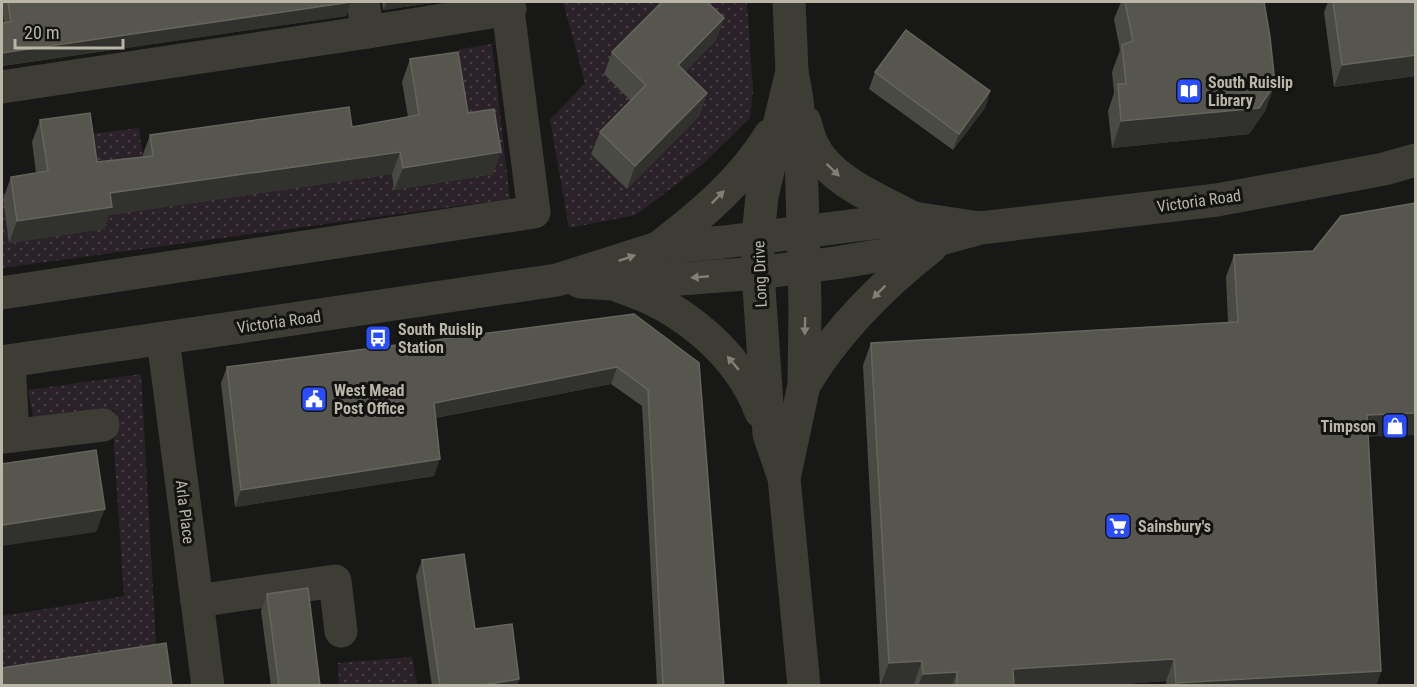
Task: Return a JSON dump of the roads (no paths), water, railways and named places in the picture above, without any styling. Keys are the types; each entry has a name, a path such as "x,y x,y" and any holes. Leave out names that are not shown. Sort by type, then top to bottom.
{"street":[{"name":"Long Drive","path":"784,478 804,385 804,230 790,96 789,2"},
{"path":"2,87 365,17 509,5 534,212 2,293"},
{"name":"Long Drive","path":"790,96 762,196 758,237 758,273 769,434 784,478 804,686"},
{"path":"790,96 813,146 828,166 852,186 913,218"},
{"path":"657,248 690,224 746,169 790,96"},
{"name":"Victoria Road","path":"557,280 614,284 758,273 805,267 884,255 980,228 1217,200 1384,169 1416,160"},
{"name":"Victoria Road","path":"5,362 557,280 657,248 913,218 980,228"},
{"path":"804,385 818,362 856,315 890,281 940,240"},
{"path":"614,284 646,294 670,308 718,347 738,368 756,400 769,434"},
{"name":"Arla Place","path":"163,339 208,686"},
{"path":"5,362 7,436 103,425"},
{"path":"197,601 335,580 340,631"}],"place":[{"name":"South Ruislip Library","path":"1189,91"},
{"name":"South Ruislip Station","path":"378,338"},
{"name":"West Mead Post Office","path":"314,399"},
{"name":"Timpson","path":"1395,426"},
{"name":"Sainsbury's","path":"1118,526"}]}
